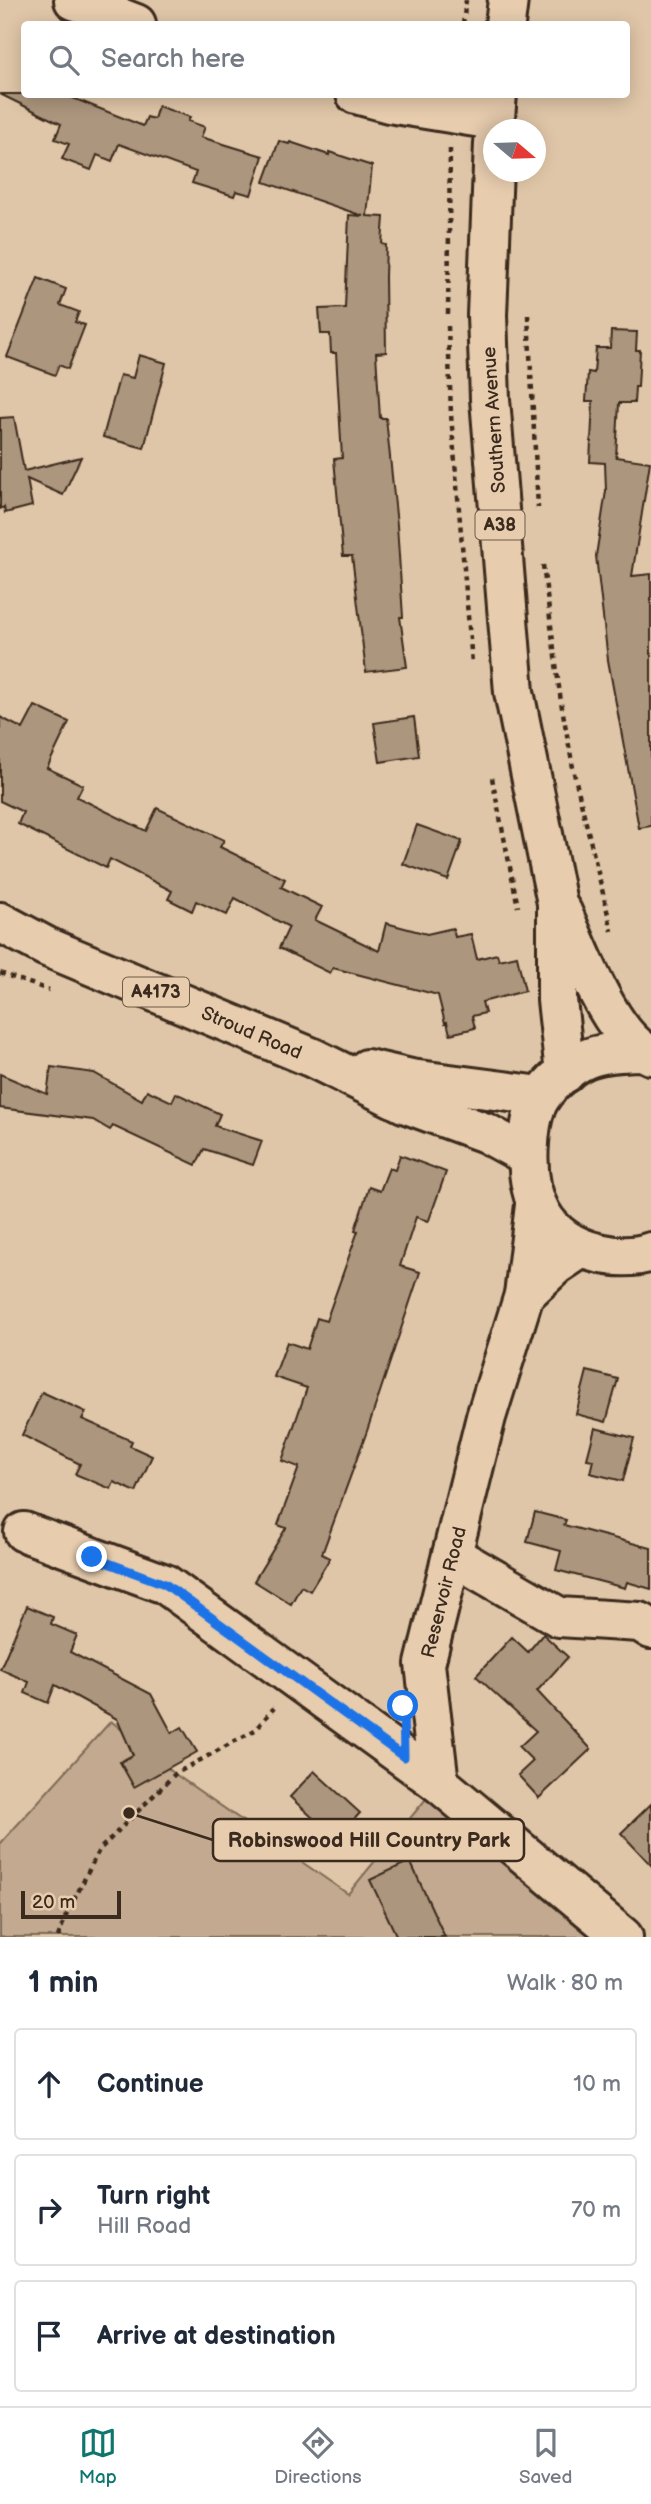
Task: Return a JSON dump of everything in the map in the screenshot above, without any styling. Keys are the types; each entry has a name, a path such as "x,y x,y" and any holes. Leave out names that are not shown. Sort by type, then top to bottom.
{"main road":[{"path":"74,0 125,14"},
{"path":"505,21 508,0"},
{"path":"371,98 483,120"},
{"name":"Southern Avenue","path":"493,182 487,315 490,399 513,691 557,902"},
{"name":"A38","path":"557,902 611,1017 645,1053"},
{"name":"A38","path":"553,1085 557,1000 557,902"},
{"name":"Stroud Road","path":"0,922 47,947 313,1058"},
{"name":"A38","path":"645,1053 613,1052 587,1059 553,1085 530,1124 528,1182 536,1205 556,1232 580,1249 612,1256 648,1258"},
{"name":"A4173","path":"313,1058 411,1079 553,1085"},
{"name":"A4173","path":"313,1058 404,1103 486,1133 528,1156"},
{"name":"Reservoir Road","path":"439,1783 425,1664 486,1418 524,1295 536,1205"},
{"name":"Reservoir Road","path":"524,1295 556,1265 580,1249"},
{"path":"24,1532 165,1584 439,1783 623,1937"},
{"path":"452,1555 559,1617 640,1622 651,1629"}],"path":[{"path":"463,21 466,0"},
{"path":"528,315 539,517"},
{"path":"542,554 561,702 574,773 615,940"},
{"path":"0,973 56,992"},
{"path":"58,1937 99,1850 175,1774 255,1730 298,1681"}],"shaded area":[{"path":"111,1721 175,1774 348,1894 439,1783 623,1937 0,1937 0,1844"}],"building":[{"path":"0,94 21,94 21,98 73,98 143,126 147,117 154,119 158,106 190,117 188,121 205,127 201,137 263,156 251,195 236,191 234,196 192,183 196,172 119,144 112,161 97,155 91,170 62,159 69,144 55,139 61,124"},
{"path":"279,141 329,155 329,152 372,166 367,216 384,217 382,244 386,245 386,352 376,353 380,418 386,418 397,525 403,617 400,617 407,667 366,672 352,556 343,556 334,459 342,458 336,353 331,353 330,334 321,334 319,309 345,308 349,215 363,216 264,182"},
{"path":"38,278 66,289 60,305 79,312 75,322 85,325 68,369 59,365 55,375 7,357"},
{"path":"611,331 637,332 636,350 640,350 638,387 635,387 634,403 619,403 616,457 650,462 632,576 651,574 651,826 639,828 608,660 596,556 606,491 605,463 590,462 593,401 586,401 588,372 594,373 596,348 610,348"},
{"path":"139,355 166,363 144,448 103,437 120,375 133,378"},
{"path":"14,417 24,471 81,457 63,495 27,479 32,506 5,513 4,507 0,509 0,418"},
{"path":"35,706 69,722 47,768 83,785 77,797 146,831 157,808 224,840 220,847 285,879 281,887 322,907 315,920 379,951 386,923 427,934 453,928 455,937 471,934 477,959 497,954 499,960 517,956 525,991 482,1002 485,1013 472,1016 475,1028 450,1034 438,995 333,968 330,973 279,948 289,927 235,898 227,915 196,901 192,911 168,899 172,891 110,859 106,868 18,824 23,812 0,801 0,717 23,729"},
{"path":"414,717 419,756 380,762 374,723"},
{"path":"417,825 462,841 448,880 403,864"},
{"path":"51,1067 94,1073 142,1100 147,1090 172,1102 176,1093 220,1114 215,1126 262,1141 253,1165 204,1149 196,1165 113,1126 110,1130 93,1120 0,1108 0,1074 47,1094"},
{"path":"400,1155 446,1172 429,1220 416,1217 400,1266 420,1272 367,1431 322,1554 330,1558 310,1591 301,1586 291,1604 254,1581 286,1528 278,1525 299,1467 282,1461 307,1388 274,1377 287,1342 307,1349 317,1318 326,1321 358,1231 355,1230 369,1187 380,1191 389,1168 395,1170"},
{"path":"587,1371 618,1379 606,1422 576,1414"},
{"path":"42,1392 86,1412 82,1419 132,1441 130,1446 152,1456 136,1492 114,1482 111,1489 75,1474 80,1464 22,1435"},
{"path":"595,1428 634,1438 623,1481 590,1473 593,1460 587,1459"},
{"path":"535,1512 566,1520 564,1525 651,1548 651,1589 627,1582 625,1588 556,1570 561,1551 527,1542"},
{"path":"27,1606 53,1617 51,1624 77,1635 70,1652 151,1694 172,1733 182,1727 197,1752 134,1787 120,1762 133,1755 117,1719 55,1685 48,1703 25,1693 29,1682 0,1669"},
{"path":"543,1634 568,1657 537,1691 591,1749 539,1798 518,1775 533,1761 519,1747 536,1731 476,1676 512,1637 528,1652"},
{"path":"314,1771 360,1813 336,1839 290,1797"},
{"path":"651,1804 651,1865 621,1833"},
{"path":"410,1861 445,1937 397,1937 370,1880"}],"place":[{"name":"Robinswood Hill Country Park","path":"129,1813"}],"route":[{"path":"92,1557 165,1584 404,1757 403,1706"}]}
